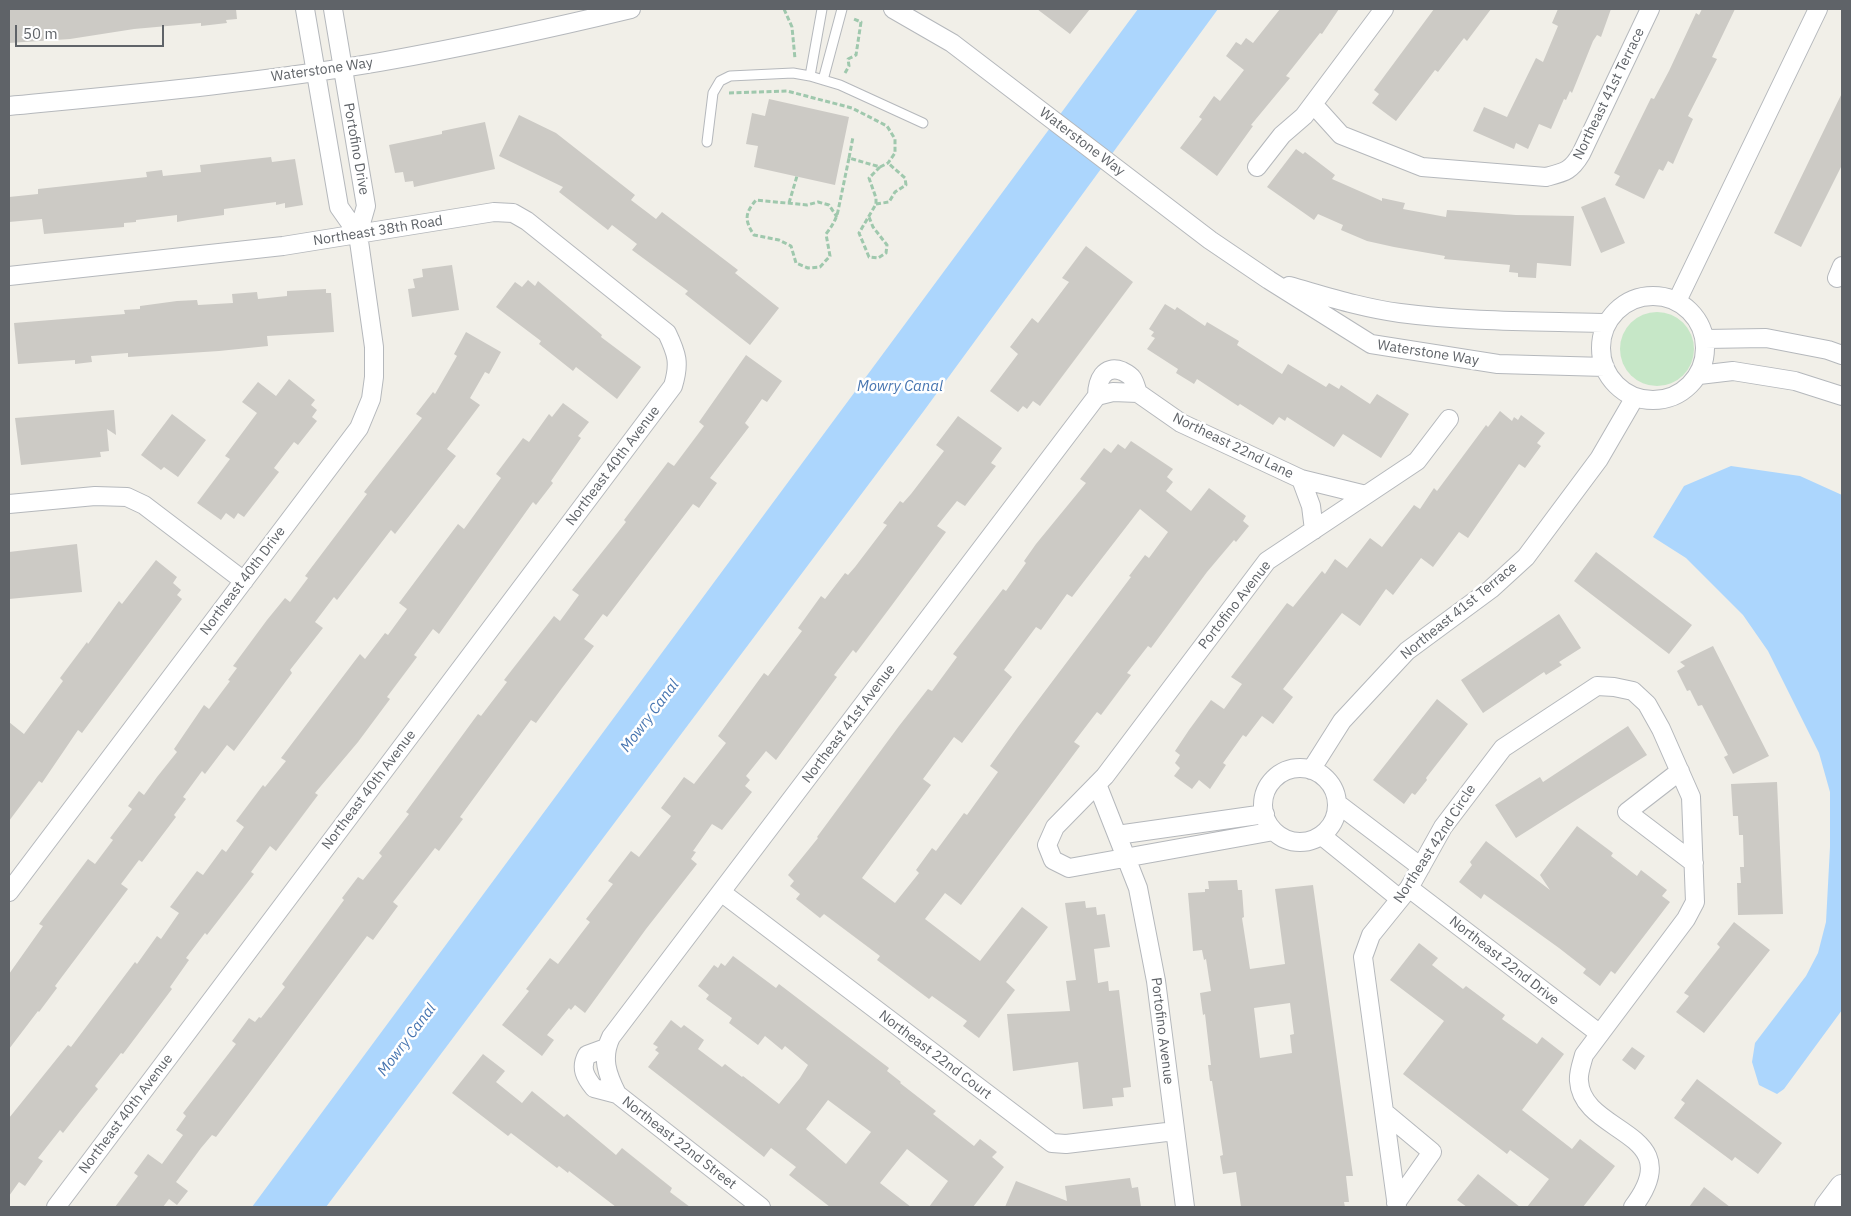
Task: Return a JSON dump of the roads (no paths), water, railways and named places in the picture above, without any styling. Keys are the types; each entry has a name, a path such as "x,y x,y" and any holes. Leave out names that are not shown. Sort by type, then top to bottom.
{"main road":[{"path":"1827,1207 1842,1187"}],"street":[{"name":"Portofino Drive","path":"305,9 314,72 339,207 358,234"},
{"name":"Portofino Drive","path":"333,9 366,206 358,234"},
{"name":"Waterstone Way","path":"9,106 193,87 342,68 531,33 631,9"},
{"name":"Waterstone Way","path":"893,9 952,43 1210,240 1269,280 1371,344 1498,364 1604,367"},
{"path":"1257,168 1282,135 1304,116 1384,9"},
{"name":"Northeast 41st Terrace","path":"1313,104 1341,135 1422,167 1546,177 1563,173 1573,168 1581,154 1650,9"},
{"path":"1677,301 1818,9"},
{"name":"Northeast 38th Road","path":"9,276 283,246 494,212 513,213 527,222 667,333 676,353 678,370"},
{"name":"Northeast 40th Drive","path":"9,891 359,428 371,399 374,378 374,347 358,234"},
{"name":"Waterstone Way","path":"1269,280 1360,305 1399,313 1452,318 1607,323"},
{"path":"1661,296 1677,301 1690,311 1700,324 1705,339 1706,352 1699,375 1687,388 1671,398 1653,401 1635,397 1617,386 1604,367 1601,352 1602,337 1607,323 1617,310 1638,298 1661,296"},
{"path":"1705,339 1766,338 1828,350 1842,355"},
{"name":"Northeast 40th Avenue","path":"56,1207 673,386 678,370"},
{"path":"1699,375 1733,371 1795,381 1842,396"},
{"name":"Northeast 22nd Lane","path":"1105,394 1138,393 1181,423 1300,479 1366,495"},
{"name":"Northeast 41st Avenue","path":"606,1048 611,1037 721,892 1105,394"},
{"name":"Northeast 41st Terrace","path":"1310,770 1342,721 1407,651 1491,589 1526,557 1599,459 1635,397"},
{"name":"Portofino Avenue","path":"1126,858 1068,868 1053,860 1047,845 1055,827 1105,776 1266,562 1417,461 1450,419"},
{"path":"1300,479 1311,506 1314,530"},
{"path":"9,504 96,496 127,497 144,506 244,581"},
{"name":"Northeast 42nd Circle","path":"1396,1205 1363,957 1371,935 1405,894 1443,827 1503,748 1597,686 1633,691 1647,704 1661,729 1692,797 1695,902 1686,919 1584,1055 1579,1081 1585,1100 1604,1118 1637,1141 1647,1157 1650,1175 1641,1196 1632,1207"},
{"path":"1289,770 1310,770 1321,775 1329,782 1335,792 1338,804 1336,816 1322,836 1302,842 1282,838 1274,831 1265,814 1263,803 1271,783 1289,770"},
{"path":"1680,772 1627,812 1694,863"},
{"name":"Portofino Avenue","path":"1097,784 1138,888 1156,981 1184,1207"},
{"path":"1338,804 1421,867"},
{"path":"1117,835 1265,814"},
{"path":"1126,858 1274,831"},
{"name":"Northeast 22nd Drive","path":"1322,836 1600,1034"},
{"name":"Northeast 22nd Court","path":"721,892 1052,1143 1066,1144 1175,1131"},
{"path":"606,1048 593,1051 587,1055 582,1064 584,1073 594,1088 617,1094"},
{"name":"Northeast 22nd Street","path":"606,1048 606,1071 617,1094 761,1207"},
{"path":"1384,1112 1432,1152 1396,1205"}],"lane":[{"path":"810,76 822,9"},
{"path":"823,80 842,9"},
{"path":"707,142 713,92 720,81 730,76 793,72 810,76 840,85 922,123"}],"water":[{"name":"Mowry Canal","path":"1138,9 1218,9 923,412 326,1207 252,1207"},
{"path":"1731,466 1800,476 1842,495 1842,1010 1784,1089 1777,1094 1759,1085 1752,1062 1755,1043 1806,976 1818,953 1826,922 1830,847 1830,792 1819,753 1768,651 1743,615 1686,558 1653,537 1684,486"}]}
